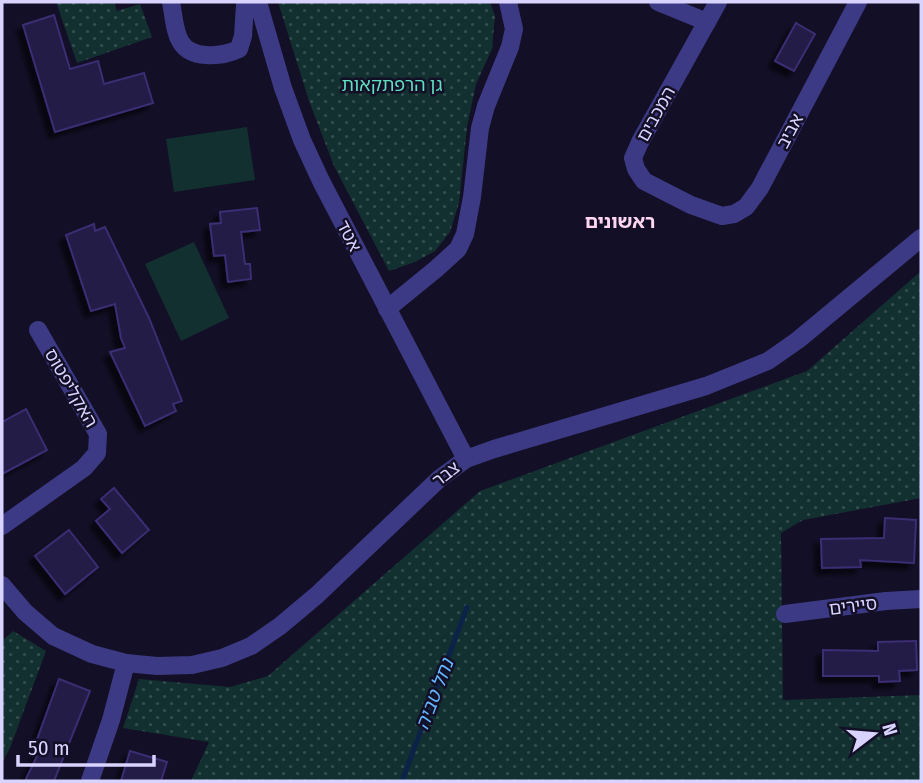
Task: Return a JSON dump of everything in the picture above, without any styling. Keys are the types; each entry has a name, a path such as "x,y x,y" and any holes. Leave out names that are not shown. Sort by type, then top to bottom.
{"street":[{"path":"171,2 177,36 186,51 209,56 228,54 239,49 243,36 245,5 248,2"},
{"name":"אטד","path":"258,2 283,88 302,140 466,459"},
{"path":"387,309 458,249 465,234 480,128 514,29 508,2"},
{"path":"658,2 706,22"},
{"name":"המכבים","path":"691,205 644,181 633,158 718,2"},
{"name":"אביב","path":"691,205 722,216 734,214 746,207 760,188 859,2"},
{"name":"צבר","path":"2,585 25,612 53,636 92,654 126,663 157,666 192,665 222,658 251,646 280,626 317,595 439,479 466,459 706,386 768,361 798,340 921,239"},
{"name":"האקליפטוס","path":"2,526 84,468 97,453 98,434 38,330"},
{"name":"סיירים","path":"785,614 921,599"},
{"path":"90,781 111,720 126,663"}],"green space":[{"path":"56,2 114,2 117,11 140,4 152,37 77,63"},
{"name":"גן הרפתקאות","path":"278,2 490,2 495,16 492,49 476,84 467,127 459,203 450,232 435,251 415,262 389,271 334,166 309,101"},
{"path":"247,127 255,180 174,192 166,139"},
{"path":"194,242 229,318 181,341 145,264"},
{"path":"921,271 921,498 803,520 781,533 783,700 921,695 921,781 191,781 209,742 123,728 139,679 230,687 268,676 480,491 807,371"},
{"path":"13,631 46,651 2,763 2,641"}],"building":[{"path":"54,15 70,69 98,61 104,84 144,73 153,103 55,132 23,25"},
{"path":"796,23 815,34 794,71 775,61"},
{"path":"257,208 260,230 241,232 245,264 250,264 251,279 228,282 225,255 214,256 210,224 221,223 220,212"},
{"path":"94,224 95,231 105,227 149,318 182,401 173,404 176,411 145,426 110,352 125,348 115,304 91,311 66,235"},
{"path":"26,409 47,450 2,474 2,422"},
{"path":"114,488 149,530 122,553 96,521 110,509 101,499"},
{"path":"885,518 916,520 914,563 860,560 861,567 822,568 821,539 884,538"},
{"path":"69,530 98,567 65,594 35,556"},
{"path":"916,641 917,670 899,671 900,681 879,682 879,676 823,676 823,650 878,651 878,642"},
{"path":"59,679 90,691 54,781 25,781 41,748 35,745"},
{"path":"130,751 167,762 161,781 121,781"}],"waterway":[{"name":"נחל טביה","path":"402,781 467,607"}],"district":[{"name":"ראשונים","path":"620,221"}]}
